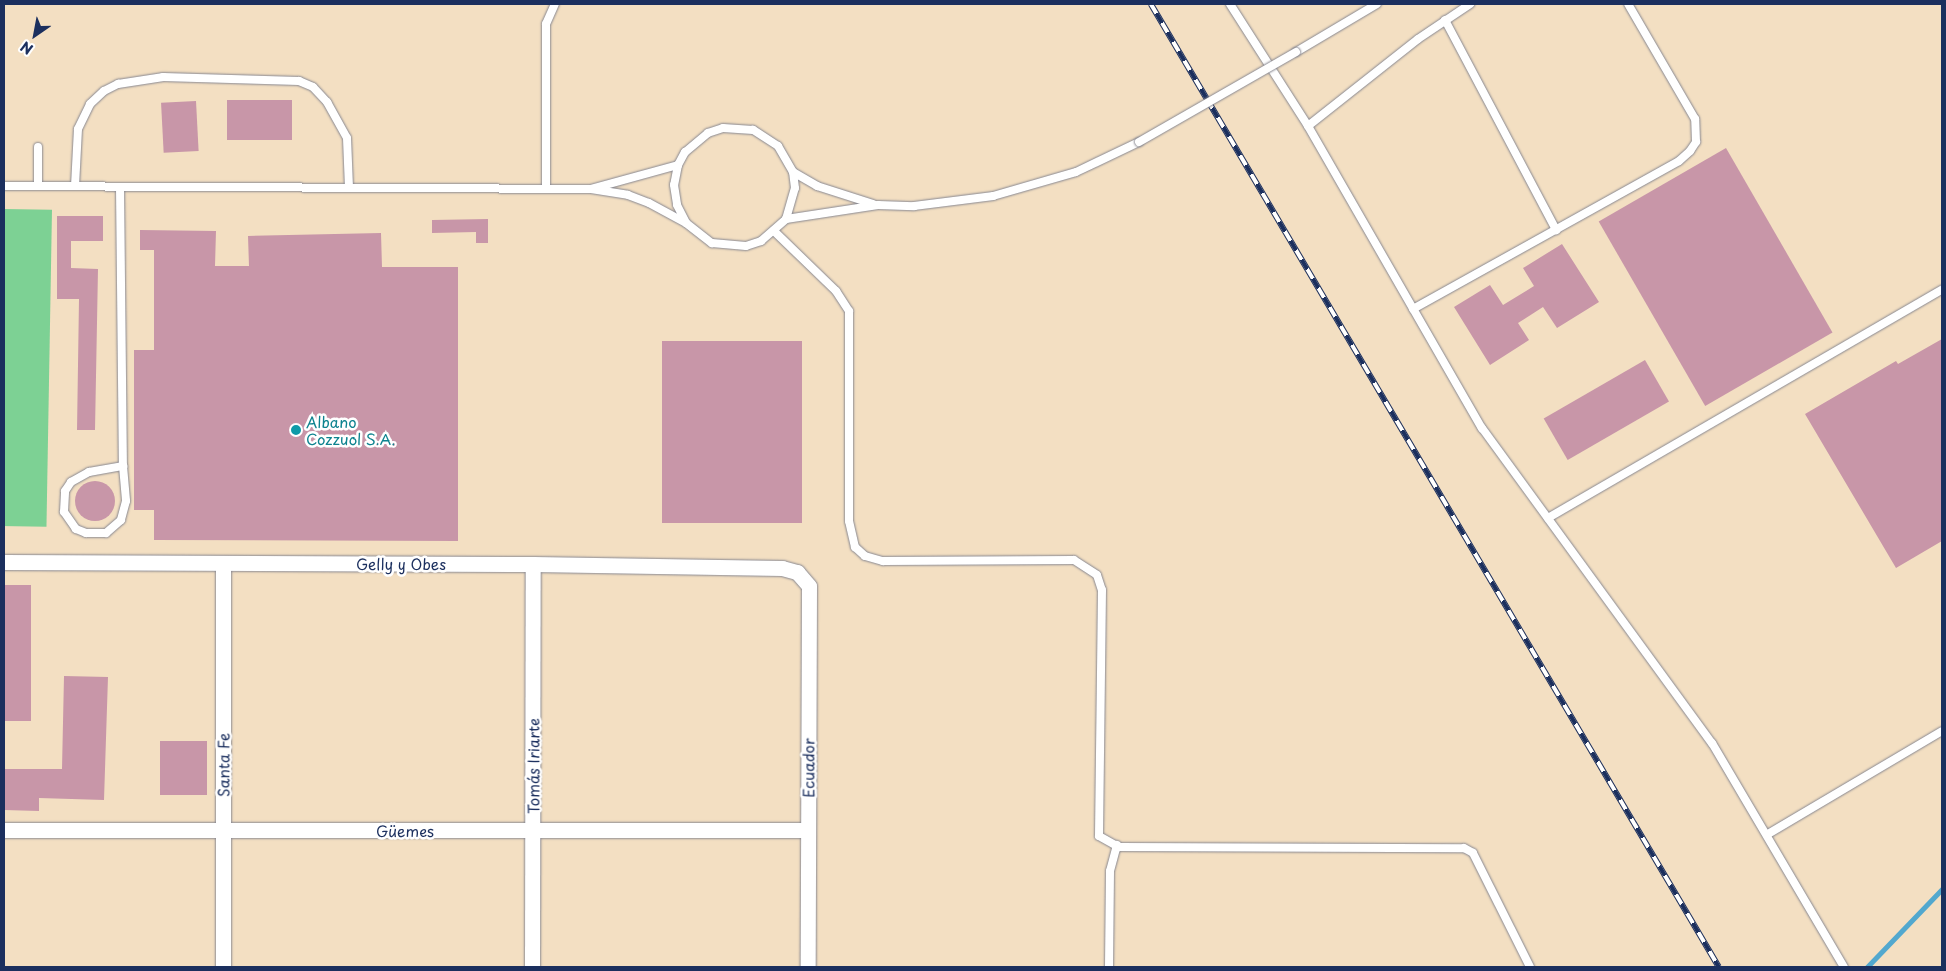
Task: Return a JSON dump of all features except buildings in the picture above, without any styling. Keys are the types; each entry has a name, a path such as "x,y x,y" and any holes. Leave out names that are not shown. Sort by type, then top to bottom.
{"street":[{"name":"Gelly y Obes","path":"4,562 533,564 782,568 797,572"},
{"name":"Santa Fe","path":"223,564 223,967"},
{"name":"Tomás Iriarte","path":"532,967 533,564"},
{"name":"Ecuador","path":"797,572 809,586 808,967"},
{"name":"Güemes","path":"4,830 222,829 533,832 807,830"}],"lane":[{"path":"546,189 546,24 556,4"},
{"path":"1230,4 1308,126 1482,428 1712,743 1768,834 1844,967"},
{"path":"786,219 878,205 914,206 993,196 1076,172 1139,142 1378,4"},
{"path":"1308,126 1445,20 1470,4"},
{"path":"1413,309 1679,161 1696,142 1694,119 1628,4"},
{"path":"1445,20 1556,230"},
{"path":"75,186 78,129 90,104 104,91 118,84 164,77 298,82 313,87 327,102 346,138 349,188"},
{"path":"738,127 752,130 778,146 793,172 794,196 786,219 775,232 761,241 729,247 698,235 686,223 676,205 674,185 678,165 685,152 708,132 738,127"},
{"path":"38,147 38,186"},
{"path":"591,189 678,165"},
{"path":"793,172 816,186 878,205"},
{"path":"4,186 591,189 628,195 686,223"},
{"path":"120,186 123,466 126,501 121,520 106,533 91,534 76,529 69,522 63,502 71,482 89,472 123,466"},
{"path":"775,232 836,291 849,311 849,521 855,547 865,556 883,561 1074,560 1097,575 1102,590 1100,836 1117,845 1464,848 1473,853 1530,967"},
{"path":"1548,518 1942,290"},
{"path":"1768,834 1942,731"},
{"path":"1109,967 1110,871 1117,845"}],"green space":[{"path":"4,209 52,210 46,527 4,526"}],"waterway":[{"path":"1867,967 1942,889"}],"railway":[{"path":"1151,4 1719,967"}],"place":[{"name":"Albano Cozzuol S.A.","path":"296,430"}]}
